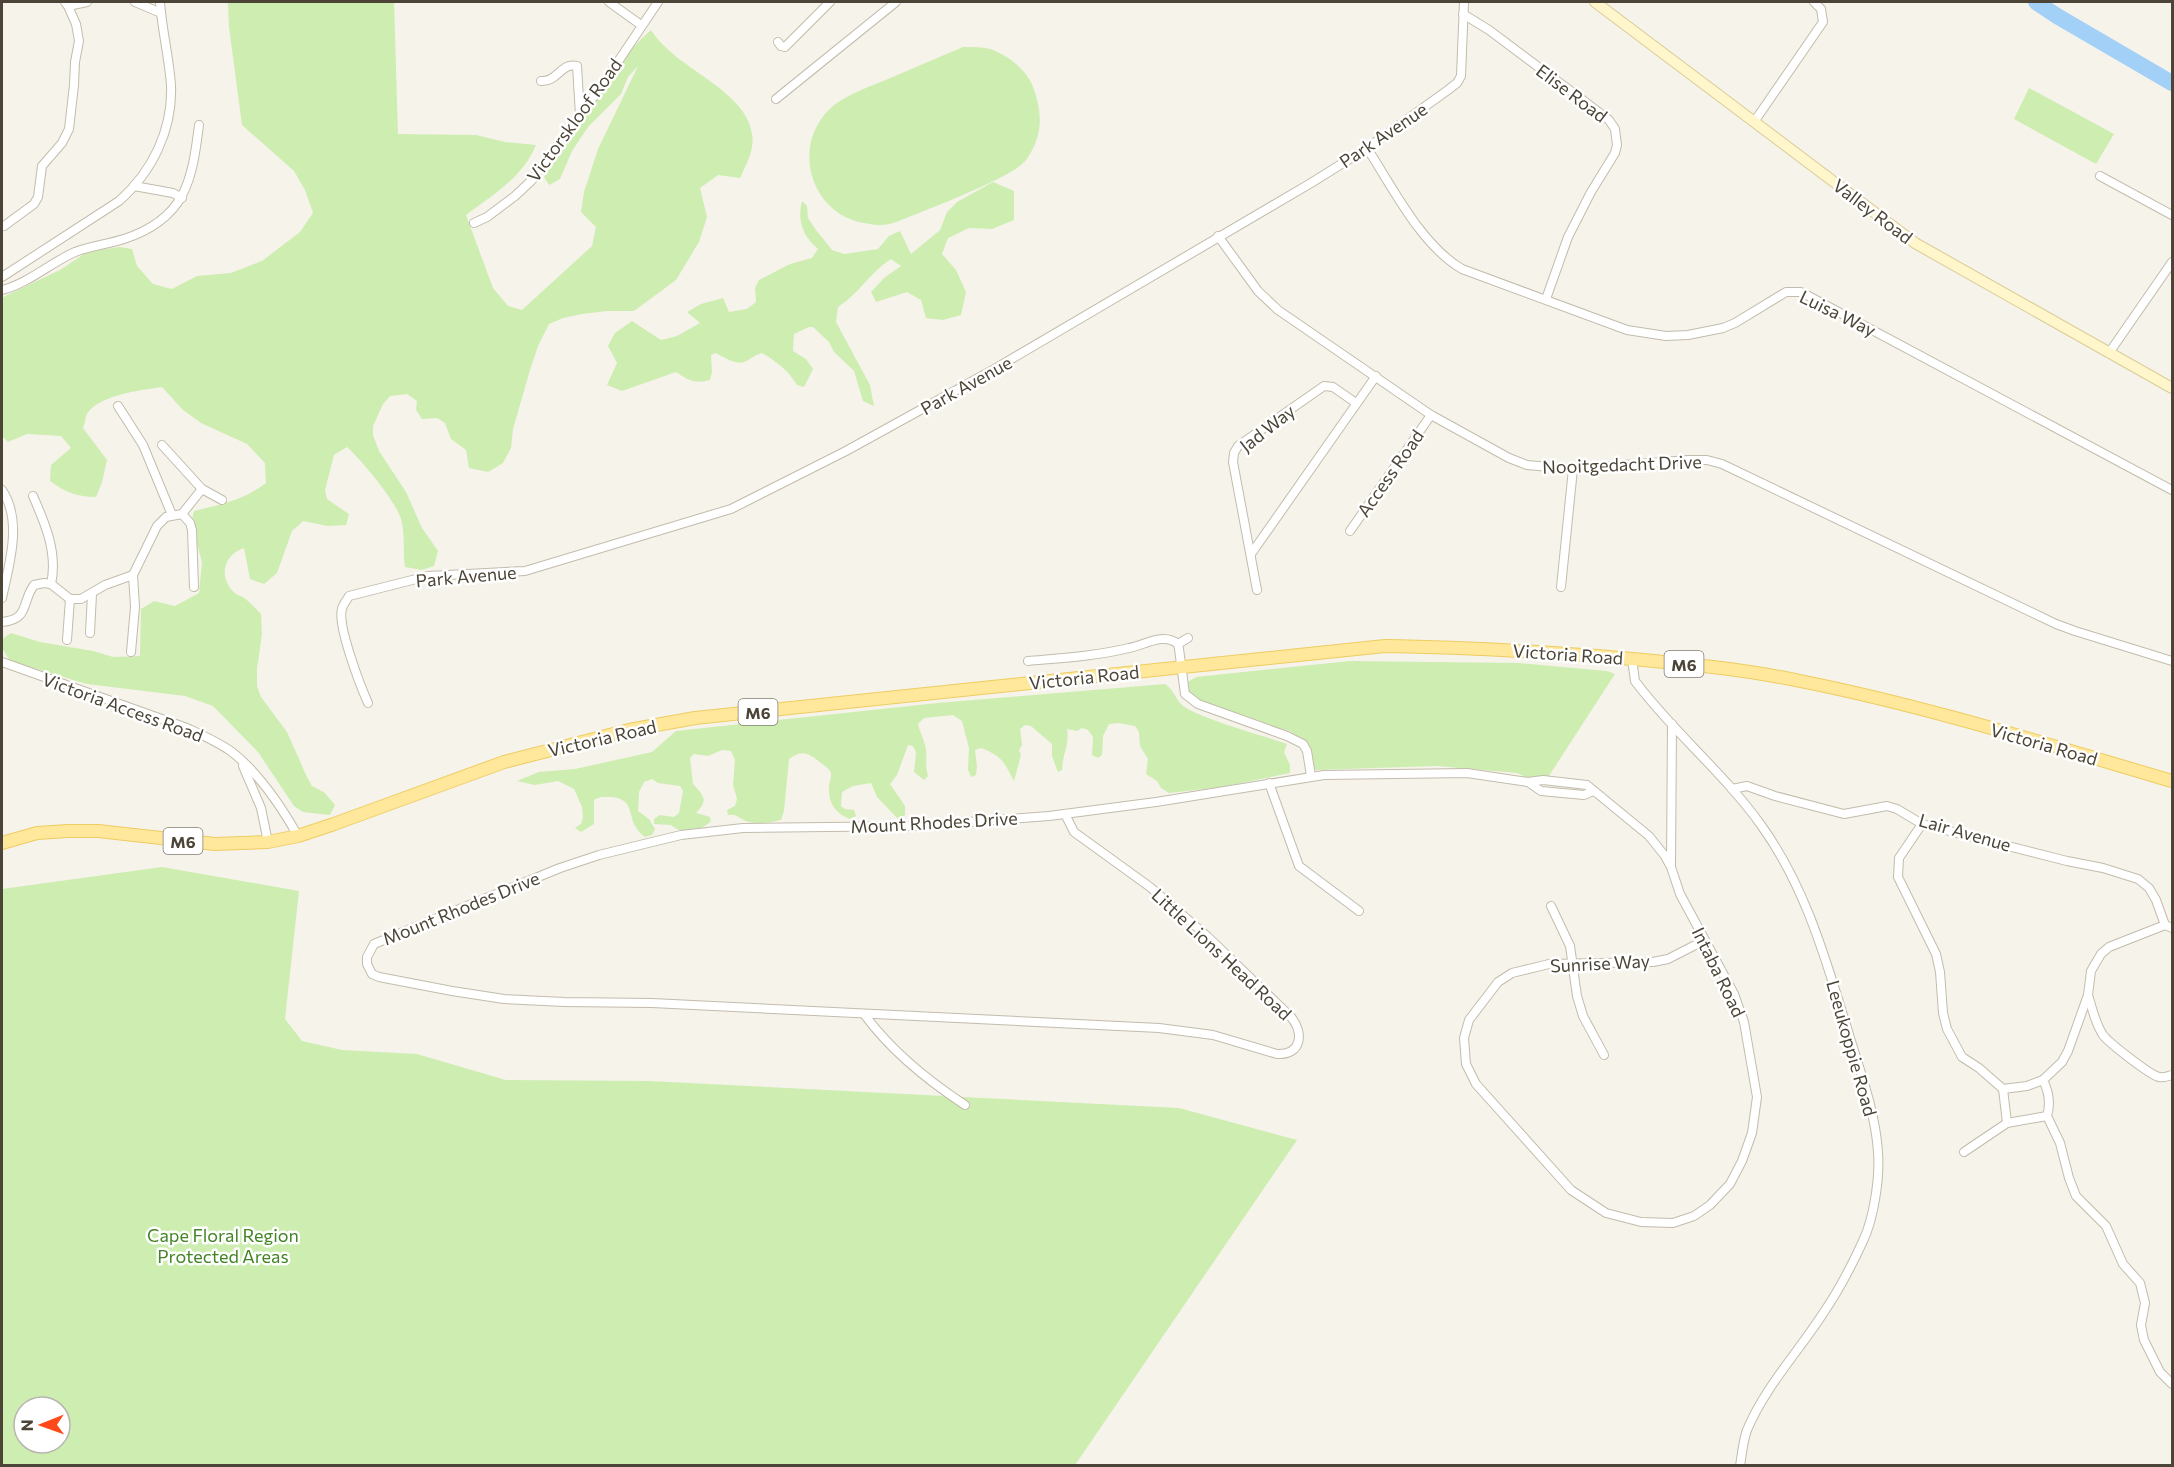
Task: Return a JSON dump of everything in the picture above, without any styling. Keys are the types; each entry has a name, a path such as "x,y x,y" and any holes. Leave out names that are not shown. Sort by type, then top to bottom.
{"main road":[{"name":"Victoria Road","path":"2,843 37,833 68,831 98,831 215,844 268,842 298,836 504,762 629,729 695,718 1385,646 1450,647 1632,659 1769,676 1862,694 1990,728 2172,781"}],"street":[{"path":"4,226 34,204 38,197 42,166 62,143 69,129 79,41 76,24 66,4 87,2"},
{"path":"135,2 161,14"},
{"path":"2,277 119,201 134,186 154,158 162,142 171,105 171,81 160,2"},
{"path":"609,2 641,25"},
{"name":"Victorskloof Road","path":"474,223 487,217 532,180 603,84 658,2"},
{"path":"778,42 781,46 785,46 830,2"},
{"path":"776,99 896,2"},
{"name":"Park Avenue","path":"368,703 356,675 343,630 342,609 349,596 428,576 525,571 731,509 846,451 981,377 1367,148 1448,90 1460,80 1464,2"},
{"name":"Valley Road","path":"1595,2 1915,243 2172,388"},
{"path":"1754,122 1823,22 1821,9 1814,2"},
{"name":"Elise Road","path":"1463,14 1489,30 1572,92 1609,120 1615,129 1617,145 1615,153 1591,192 1568,237 1546,299"},
{"path":"541,81 554,79 570,65 577,66 580,115"},
{"path":"2,290 32,278 74,253 149,229 172,212 182,198 194,163 199,125"},
{"name":"Luisa Way","path":"1367,148 1426,238 1438,253 1462,269 1628,330 1666,336 1688,335 1723,328 1786,292 1801,292 2172,490"},
{"path":"2100,177 2172,215"},
{"path":"134,186 173,193 182,198"},
{"name":"Nooitgedacht Drive","path":"1218,236 1270,304 1431,416 1509,458 1527,465 1573,469 1688,460 1707,460 1722,464 2056,624 2172,661"},
{"path":"2109,353 2172,262"},
{"path":"1251,554 1376,376"},
{"name":"Jad Way","path":"1257,590 1233,462 1234,453 1238,446 1324,386 1333,387 1356,403"},
{"path":"118,406 143,445 172,515"},
{"name":"Access Road","path":"1350,531 1431,416"},
{"path":"162,445 202,489 222,500"},
{"path":"1562,587 1573,469"},
{"path":"131,651 135,607 133,575 157,526 166,517 182,514 202,489"},
{"path":"2,490 10,507 12,544 2,598"},
{"path":"33,496 44,521 51,551 53,574 51,584"},
{"path":"182,514 191,527 194,587"},
{"path":"2,622 18,619 34,585 51,584 70,598 81,599 105,585 133,575"},
{"path":"90,633 92,594"},
{"path":"67,640 70,598"},
{"path":"1178,644 1188,638"},
{"path":"1028,661 1126,649 1158,639 1170,639 1178,644 1183,690 1191,700 1303,744 1309,758 1311,776"},
{"name":"Leeukoppie Road","path":"1632,659 1635,681 1732,789 1770,837 1796,882 1810,913 1867,1092 1875,1131 1878,1163 1872,1208 1864,1240 1826,1310 1772,1385 1756,1412 1747,1431 1740,1466"},
{"name":"Victoria Access Road","path":"2,662 187,728 213,740 239,759 269,791 298,836"},
{"name":"Intaba Road","path":"1671,867 1672,724"},
{"name":"Victoria Access Road","path":"239,759 261,808 268,842"},
{"name":"Mount Rhodes Drive","path":"1284,1054 1213,1035 1159,1028 664,1003 504,999 452,992 379,977 369,970 366,957 374,944 560,868 599,855 681,835 743,828 915,826 1065,814 1156,802 1311,776 1441,772 1467,773 1528,782"},
{"name":"Intaba Road","path":"1523,1136 1571,1190 1606,1213 1641,1222 1673,1222 1694,1216 1710,1205 1730,1184 1752,1134 1757,1097 1744,1022 1734,994 1680,894 1671,867 1649,836 1593,791 1584,795 1541,791 1528,782"},
{"path":"1269,783 1299,866 1359,911"},
{"name":"Lair Avenue","path":"1732,789 1747,786 1775,796 1844,814 1887,806 1897,809 1922,824 2103,868 2138,879 2153,893 2169,927"},
{"name":"Little Lions Head Road","path":"1065,814 1074,832 1150,887 1200,930 1291,1017 1298,1025 1300,1034 1293,1050 1284,1054"},
{"path":"1922,824 1899,858 1897,871 1900,885 1936,954 1940,972 1943,1012 1954,1044 1962,1057 2003,1089 2007,1123"},
{"path":"1551,906 1563,928 1573,963 1577,996 1583,1016 1604,1054"},
{"path":"2003,1089 2027,1086 2043,1080 2062,1062 2088,995 2091,971 2109,947 2169,927"},
{"name":"Sunrise Way","path":"1523,1136 1476,1084 1466,1064 1464,1038 1469,1020 1498,982 1512,973 1549,964 1653,962 1668,959 1705,940"},
{"path":"2088,995 2103,1034 2115,1047 2155,1076 2172,1075"},
{"path":"864,1014 887,1043 944,1091 965,1105"},
{"path":"2043,1080 2049,1095 2050,1104 2047,1116 2060,1143 2076,1196 2106,1226 2123,1264 2140,1282 2145,1303 2141,1325 2144,1340 2160,1372 2172,1384"},
{"path":"1964,1152 2007,1123 2047,1116"}],"green space":[{"path":"228,2 394,2 398,134 476,135 505,142 536,145 515,176 466,215 493,288 508,306 522,310 592,246 596,227 581,212 584,192 598,149 638,66 628,77 621,94 588,127 572,151 560,179 549,185 544,177 566,138 606,79 620,61 651,30 662,44 737,104 747,118 753,140 740,178 718,175 700,188 707,217 699,242 676,280 634,311 582,314 549,324 530,370 513,429 511,448 503,463 488,472 469,468 466,450 451,439 445,423 437,418 422,419 416,410 417,401 407,394 390,396 383,404 373,426 373,435 379,451 406,492 422,528 438,551 434,566 422,570 405,567 403,530 398,511 377,481 347,447 334,455 325,490 327,499 349,514 346,525 328,526 303,521 292,531 277,573 264,584 250,579 244,548 237,551 227,561 226,581 236,594 248,601 261,614 262,634 257,686 261,697 287,732 312,786 325,793 335,805 330,815 303,812 294,806 258,752 213,706 185,696 87,684 10,661 2,648 2,639 11,633 40,642 93,651 113,657 140,656 141,609 154,601 175,606 199,593 202,562 191,523 194,511 240,498 266,483 265,463 247,444 201,423 183,410 162,387 110,398 101,402 87,414 83,428 107,460 96,497 72,493 50,481 51,465 71,448 61,436 27,434 8,442 2,436 2,298 60,270 87,252 119,247 132,249 137,266 153,284 172,289 197,276 231,273 262,261 300,232 313,213 305,190 294,171 242,125 229,27"},
{"path":"963,47 984,48 997,52 1016,64 1030,81 1039,106 1040,125 1036,142 1026,160 987,184 890,224 864,223 847,218 832,208 821,195 813,180 810,164 810,146 815,130 825,114 838,102 854,93"},
{"path":"2029,88 2114,134 2096,164 2014,119"},
{"path":"993,182 1014,191 1014,220 992,229 969,228 948,238 942,254 956,270 966,292 961,315 943,320 926,318 921,300 907,292 876,302 871,292 884,278 901,266 891,259 838,307 836,322 870,385 874,406 863,401 854,371 813,327 794,334 793,351 806,359 813,369 804,387 797,385 782,367 762,353 741,363 716,353 711,355 710,380 700,382 691,380 676,372 622,391 607,385 617,363 608,346 615,333 632,321 661,340 677,336 700,323 687,312 701,304 723,298 729,312 747,309 756,302 755,288 759,280 790,264 812,258 818,249 808,239 802,228 800,216 802,201 807,206 808,218 832,250 844,254 878,249 889,236 900,231 911,254 940,230 947,212 957,202"},
{"path":"1350,661 1518,663 1607,671 1615,674 1543,785 1517,773 1437,766 1315,770 1309,745 1290,731 1249,720 1202,703 1189,694 1188,682 1196,677"},
{"path":"1165,684 1182,705 1190,710 1287,744 1284,752 1290,765 1290,773 1222,787 1169,793 1146,774 1148,759 1140,746 1139,732 1135,726 1118,723 1109,724 1103,736 1102,755 1098,758 1092,755 1093,737 1088,730 1067,729 1062,770 1058,772 1052,756 1052,744 1031,726 1025,725 1020,729 1022,745 1019,750 1021,755 1014,781 1002,760 981,748 975,750 976,775 971,777 968,770 969,748 962,721 953,715 924,718 918,724 926,749 928,776 924,780 914,772 916,752 913,746 908,745 897,775 890,784 905,806 905,815 899,820 877,797 871,783 853,786 842,792 841,806 854,810 856,816 850,819 840,814 830,798 830,771 817,760 802,753 789,759 784,811 781,820 759,823 728,815 727,810 735,806 737,799 733,785 735,760 731,751 722,750 708,756 694,754 690,758 693,784 704,800 696,813 710,817 711,821 692,831 681,830 671,825 654,824 654,819 660,815 674,817 679,813 683,791 680,786 658,783 652,779 644,782 639,792 638,811 649,819 655,829 652,835 645,837 634,824 629,807 620,799 604,797 594,800 594,824 581,832 575,828 581,824 583,818 582,807 574,789 558,781 535,785 517,781 539,772 575,769 652,752 676,731 938,703"},
{"name":"Cape Floral Region Protected Areas","path":"162,867 299,891 285,1019 302,1041 342,1050 417,1054 506,1080 649,1081 1179,1108 1297,1140 1075,1465 2,1465 2,889"}],"waterway":[{"path":"2036,2 2172,83"}]}
